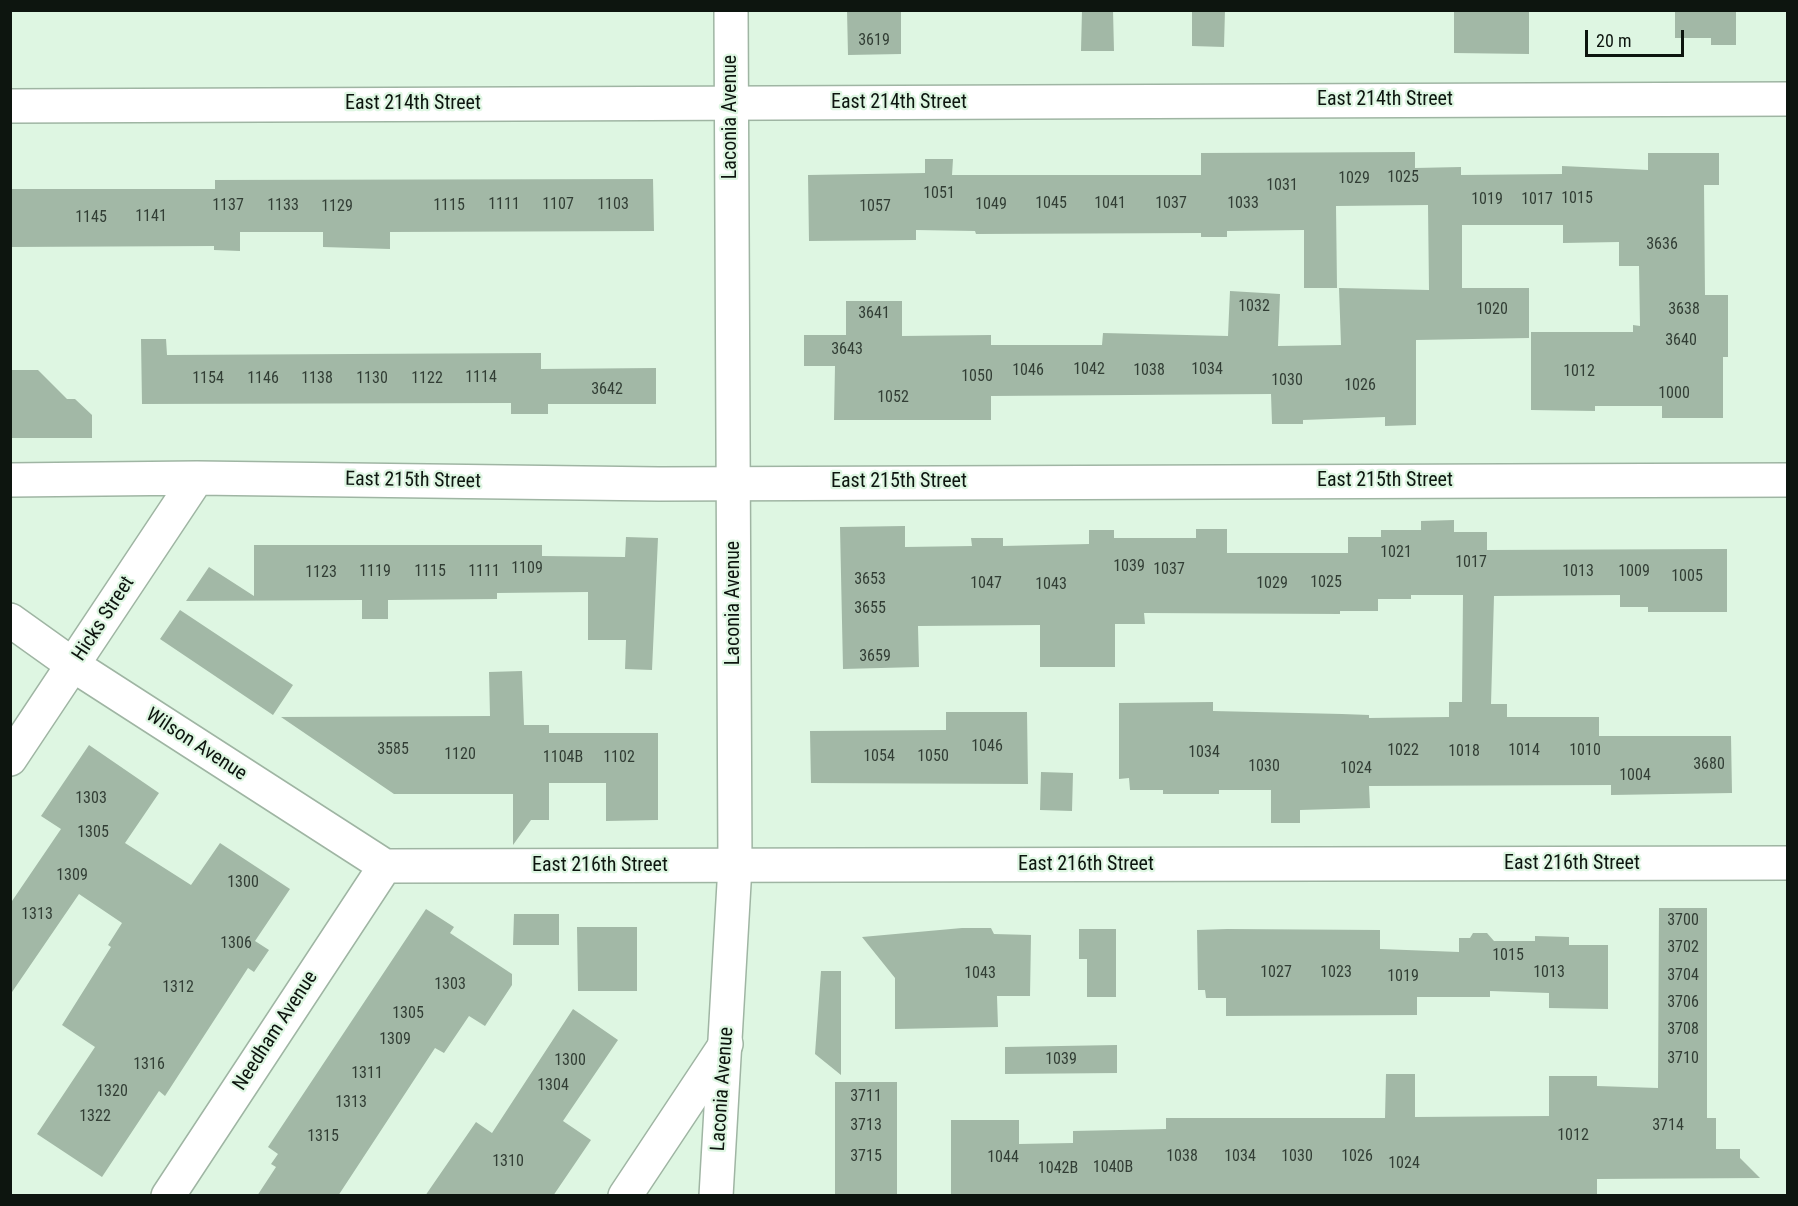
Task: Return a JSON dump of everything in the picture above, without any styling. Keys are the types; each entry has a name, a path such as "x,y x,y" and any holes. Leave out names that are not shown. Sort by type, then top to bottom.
{"street":[{"name":"Laconia Avenue","path":"716,1196 735,866 731,10"},
{"name":"East 214th Street","path":"10,106 1788,99"},
{"name":"East 215th Street","path":"10,480 197,478 734,483 1788,480"},
{"name":"Hicks Street","path":"10,759 197,478"},
{"name":"Wilson Avenue","path":"10,620 73,665 384,866"},
{"name":"East 216th Street","path":"384,866 1788,863"},
{"name":"Needham Avenue","path":"168,1196 384,866"},
{"path":"625,1196 726,1044"}],"building":[{"path":"847,10 901,10 901,54 848,55"},
{"path":"1082,10 1113,10 1114,51 1081,51"},
{"path":"1192,10 1225,10 1224,47 1192,46"},
{"path":"1454,10 1529,10 1529,54 1454,53"},
{"path":"1675,10 1736,10 1736,45 1711,45 1711,38 1675,38"},
{"path":"1415,152 1415,168 1461,167 1461,175 1562,174 1562,166 1648,170 1648,153 1719,153 1719,185 1704,185 1705,295 1728,295 1728,357 1723,357 1723,418 1662,418 1662,406 1595,406 1595,411 1531,410 1531,332 1633,332 1633,325 1640,326 1639,266 1619,266 1619,242 1563,243 1563,225 1462,225 1462,288 1529,288 1529,338 1416,340 1416,425 1385,426 1385,417 1303,420 1303,424 1272,424 1271,394 991,396 991,420 834,420 835,366 804,366 804,335 846,335 846,301 902,301 902,336 991,335 991,345 1102,345 1103,333 1228,336 1230,291 1280,294 1278,346 1341,345 1339,288 1429,290 1428,205 1336,206 1337,288 1304,288 1304,230 1227,231 1227,237 1201,237 1201,233 976,234 975,231 916,230 916,240 809,241 808,175 925,173 925,159 953,159 952,175 1201,175 1201,153"},
{"path":"653,179 654,231 390,232 390,249 323,247 323,232 240,232 240,251 214,250 214,246 10,247 10,189 215,189 215,180"},
{"path":"141,339 166,339 167,355 541,353 541,369 656,368 656,404 548,404 548,414 511,414 511,403 142,404"},
{"path":"10,370 38,370 67,399 75,399 92,415 92,438 10,438"},
{"path":"1454,520 1454,532 1487,532 1487,550 1727,549 1727,612 1648,612 1648,607 1620,607 1620,595 1494,596 1491,704 1507,704 1507,717 1599,717 1599,736 1731,736 1732,793 1611,795 1611,785 1369,786 1370,808 1300,810 1300,823 1271,823 1271,790 1219,790 1219,794 1163,794 1163,790 1130,790 1129,778 1119,779 1119,703 1213,702 1213,711 1369,715 1369,718 1449,717 1449,702 1462,702 1463,595 1411,595 1411,599 1378,599 1378,611 1340,611 1340,614 1144,613 1145,624 1115,624 1115,667 1040,667 1040,625 918,626 919,667 843,669 840,527 905,526 905,547 972,546 971,538 1003,538 1003,546 1089,544 1089,530 1114,530 1114,538 1196,538 1196,529 1227,529 1227,553 1348,553 1348,537 1381,537 1381,530 1421,530 1421,521"},
{"path":"626,537 658,538 652,670 625,669 626,640 588,640 588,592 497,593 497,599 388,600 388,619 362,619 362,600 186,601 209,567 254,596 254,545 542,545 542,556 625,557"},
{"path":"180,610 293,685 273,715 160,639"},
{"path":"522,671 524,725 549,725 549,733 658,733 658,820 606,821 606,783 549,783 549,820 531,820 513,845 513,794 394,794 281,717 490,716 489,672"},
{"path":"946,712 1027,712 1028,784 811,783 810,731 946,730"},
{"path":"89,745 159,793 125,843 191,885 220,843 290,889 255,941 269,950 254,972 248,968 165,1096 159,1091 102,1177 37,1134 95,1047 62,1025 111,947 108,945 122,923 79,894 10,995 10,904 61,829 41,816"},
{"path":"1041,772 1073,773 1072,811 1040,810"},
{"path":"1659,908 1707,908 1707,1118 1716,1118 1716,1149 1740,1149 1740,1158 1760,1178 1597,1179 1597,1196 951,1196 951,1120 1019,1120 1019,1144 1073,1143 1073,1131 1166,1129 1166,1118 1385,1118 1386,1074 1415,1074 1415,1117 1549,1116 1549,1076 1597,1076 1597,1086 1658,1088"},
{"path":"426,909 454,927 450,933 512,974 512,985 485,1026 469,1016 444,1053 435,1048 338,1196 257,1196 276,1167 271,1164 278,1154 268,1147"},
{"path":"514,914 559,914 559,945 513,945"},
{"path":"577,927 637,927 637,991 578,991"},
{"path":"962,928 991,928 994,934 1031,935 1030,996 997,996 998,1027 895,1029 895,978 862,937"},
{"path":"1079,929 1116,929 1116,997 1087,997 1087,959 1079,959"},
{"path":"1197,930 1380,930 1380,949 1459,952 1459,938 1470,938 1473,933 1487,933 1494,941 1535,941 1535,936 1569,937 1569,945 1608,945 1608,1009 1549,1008 1549,993 1490,991 1490,997 1417,997 1417,1015 1226,1016 1226,998 1206,998 1205,990 1198,990"},
{"path":"821,971 841,971 841,1075 815,1054"},
{"path":"573,1009 618,1040 563,1121 591,1140 553,1196 425,1196 476,1122 492,1133"},
{"path":"1117,1045 1117,1073 1005,1074 1005,1047"},
{"path":"835,1082 897,1082 897,1196 835,1196"}]}
